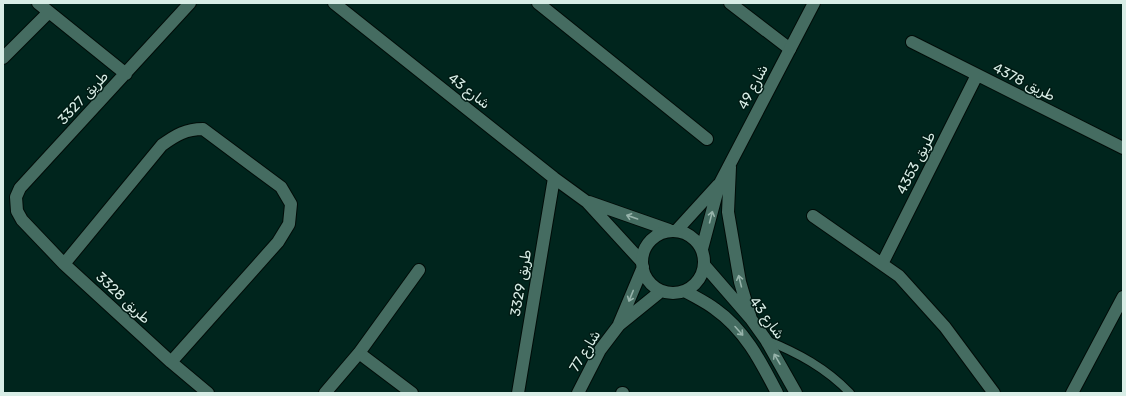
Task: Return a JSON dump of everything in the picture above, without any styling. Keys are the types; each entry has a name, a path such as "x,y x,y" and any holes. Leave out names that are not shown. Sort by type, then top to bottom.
{"street":[{"path":"38,3 126,74"},
{"name":"طريق 3327","path":"22,220 17,211 16,198 20,188 190,3"},
{"name":"شارع 43","path":"334,3 554,178 587,202 642,265"},
{"path":"538,3 707,139"},
{"path":"730,3 790,49"},
{"name":"شارع 49","path":"702,249 719,185 814,3"},
{"path":"3,58 50,12"},
{"name":"طريق 4378","path":"912,42 1123,148"},
{"name":"طريق 4353","path":"882,264 977,75"},
{"path":"64,264 162,145 176,135 192,129 203,130 281,187 291,204 290,224 278,242 171,362"},
{"path":"730,162 728,212 740,282 751,319"},
{"name":"طريق 3329","path":"518,393 554,178"},
{"name":"شارع 49","path":"673,230 719,185"},
{"name":"شارع 43","path":"587,202 673,230"},
{"path":"813,216 899,276 930,309 960,345 994,393"},
{"name":"طريق 3328","path":"22,220 64,264 171,362 208,393"},
{"path":"673,230 692,236 702,249 705,266 701,276 695,285 685,291 677,293 661,291 648,280 642,265 643,253 653,238 673,230"},
{"name":"شارع 77","path":"619,325 642,265"},
{"name":"شارع 43","path":"705,266 751,319 766,340 796,393"},
{"path":"325,393 359,353 419,270"},
{"name":"شارع 77","path":"578,393 600,350 619,325 661,291"},
{"name":"شارع 43","path":"685,291 715,309 737,329 757,356 777,393"},
{"path":"1072,393 1123,297"},
{"path":"359,353 412,393"}],"lane":[{"path":"766,340 808,359 825,371 850,393"}]}
